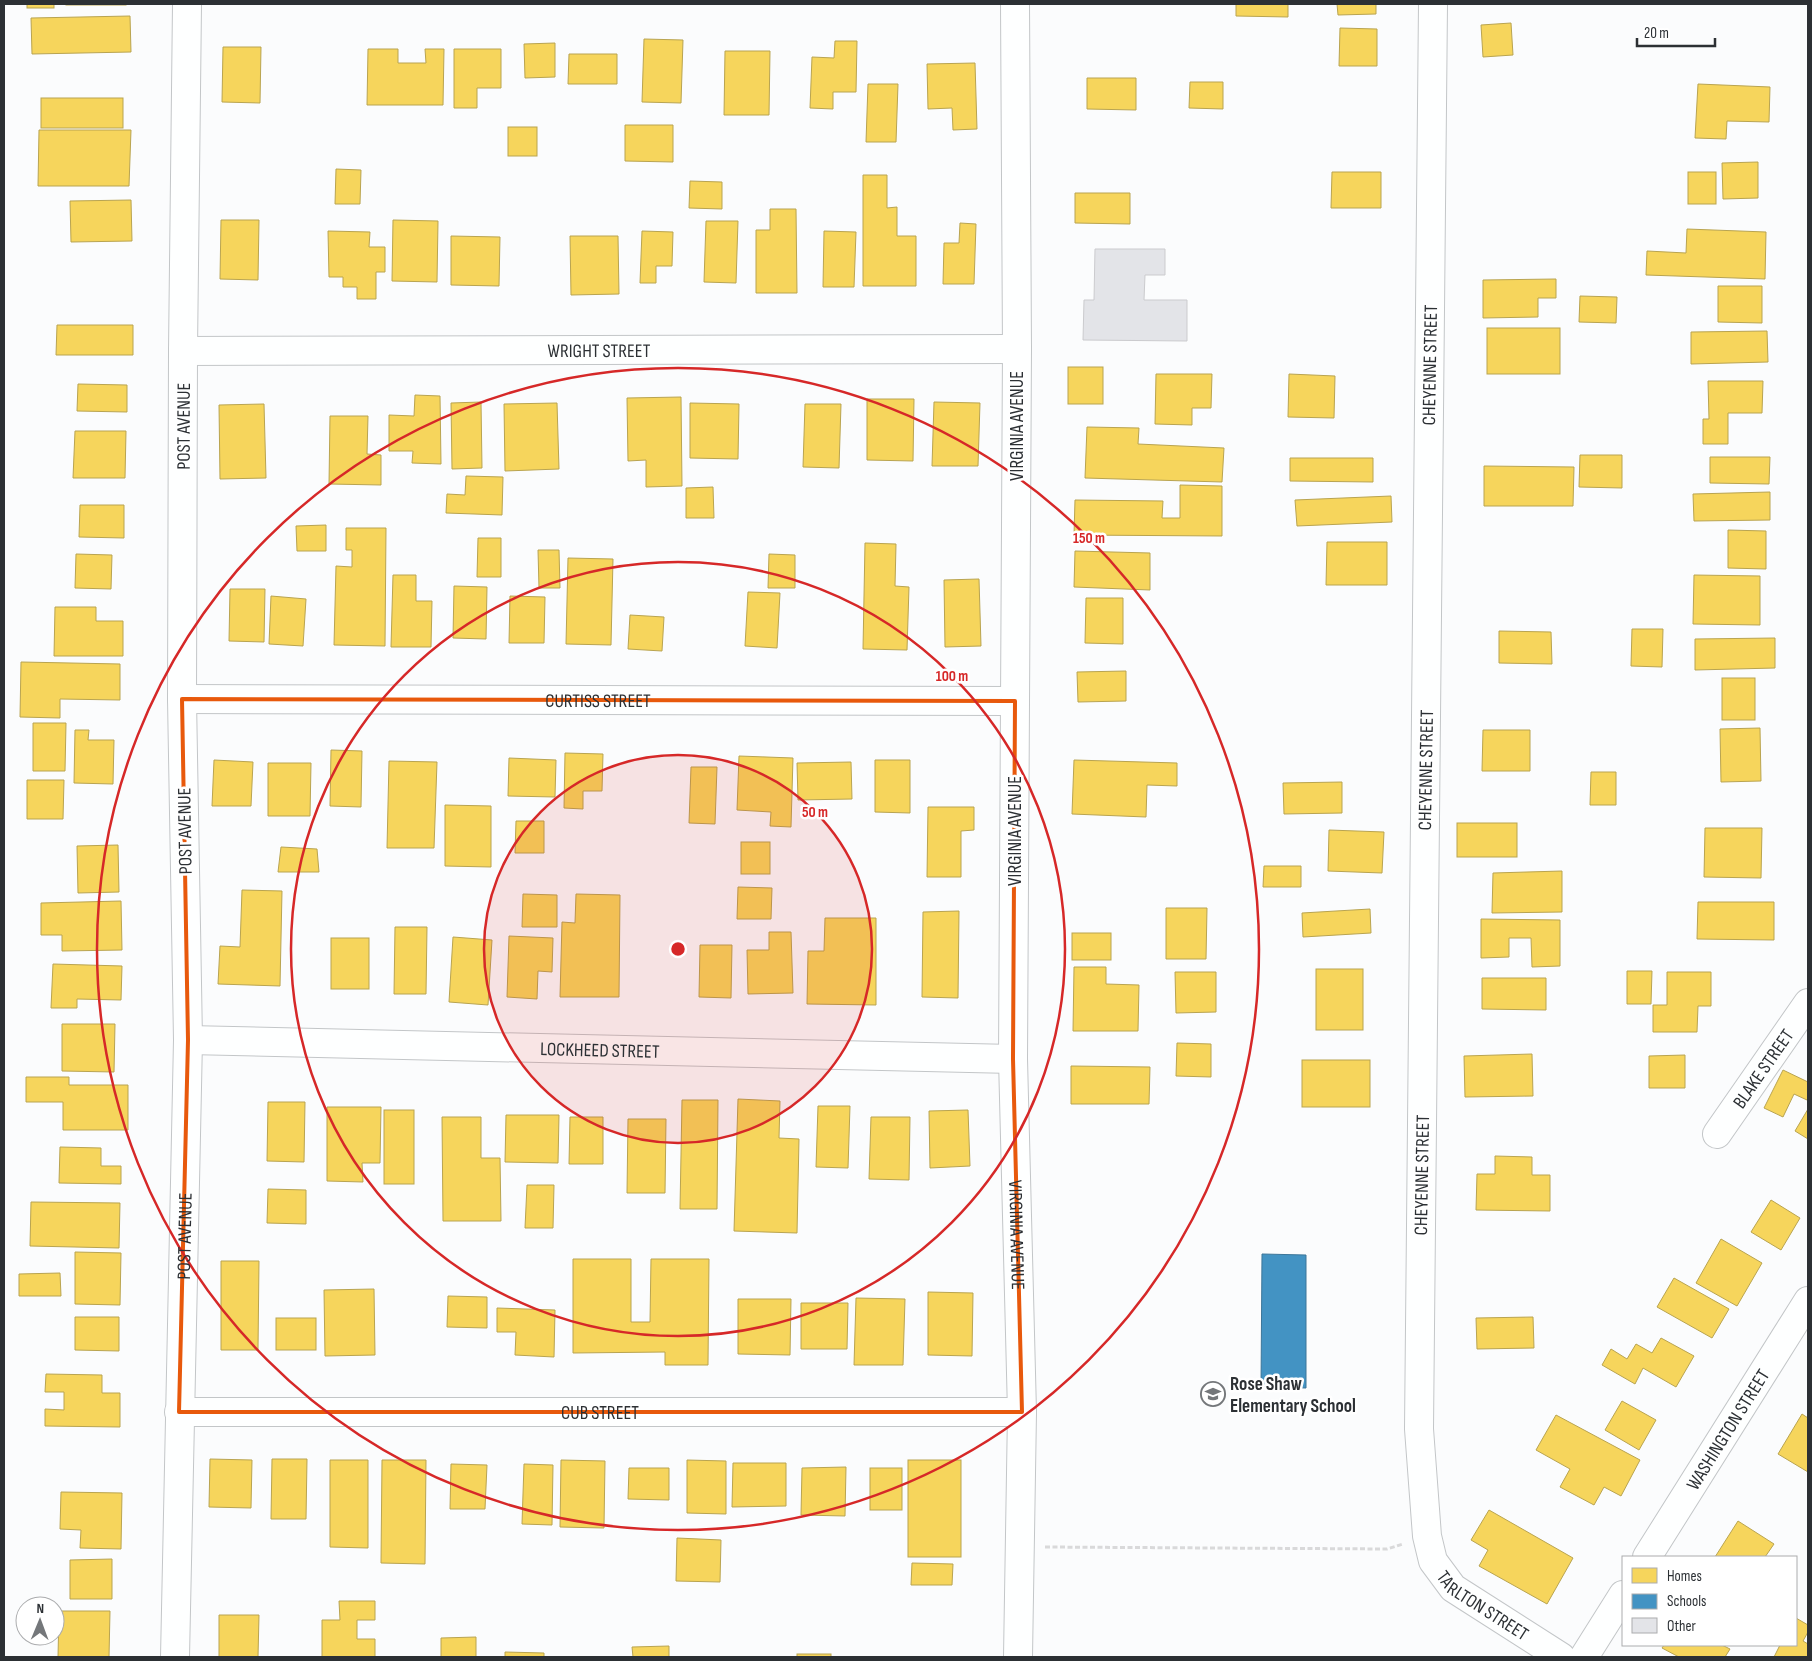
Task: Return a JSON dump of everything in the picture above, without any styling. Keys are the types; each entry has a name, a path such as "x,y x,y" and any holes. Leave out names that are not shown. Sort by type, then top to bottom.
{"street":[{"name":"POST AVENUE","path":"174,1657 178,1412 188,1040 182,698 187,4"},
{"name":"VIRGINIA AVENUE","path":"1014,4 1017,349 1013,1059 1022,1412 1018,1657"},
{"name":"CHEYENNE STREET","path":"1427,1536 1419,1429 1433,4"},
{"name":"WRIGHT STREET","path":"183,351 1017,349"},
{"name":"CURTISS STREET","path":"182,698 1016,702"},
{"name":"BLAKE STREET","path":"1717,1134 1808,1003"},
{"name":"LOCKHEED STREET","path":"188,1040 1013,1059"},
{"name":"WASHINGTON STREET","path":"1648,1556 1808,1301"},
{"name":"CUB STREET","path":"178,1412 1022,1412"},
{"name":"TARLTON STREET","path":"1427,1536 1434,1561 1452,1588 1561,1657"},
{"path":"1584,1657 1622,1597"}],"path":[{"path":"1019,1546 1387,1550 1427,1536"}],"highlighted area":[{"path":"182,699 1015,701 1013,1059 1022,1412 179,1412 188,1040"}],"building: Homes":[{"path":"27,4 54,4 54,8 27,8"},
{"path":"126,4 126,5 66,5"},
{"path":"1236,4 1288,4 1288,17 1236,16"},
{"path":"1337,4 1376,4 1376,14 1338,15"},
{"path":"130,16 131,52 32,54 31,18"},
{"path":"1511,23 1513,55 1483,57 1481,25"},
{"path":"1340,28 1377,29 1377,66 1339,66"},
{"path":"644,39 683,40 681,103 642,102"},
{"path":"835,41 857,41 856,92 833,92 833,109 810,108 812,57 834,58"},
{"path":"555,43 555,77 525,78 524,44"},
{"path":"223,47 261,47 260,103 222,102"},
{"path":"368,49 398,49 398,63 426,63 425,49 444,49 443,105 367,105"},
{"path":"454,49 501,49 501,88 477,88 477,108 454,108"},
{"path":"725,51 770,51 769,115 724,115"},
{"path":"569,54 617,54 617,84 568,84"},
{"path":"975,63 977,129 953,130 952,108 928,109 927,64"},
{"path":"1087,78 1136,78 1136,110 1087,109"},
{"path":"1190,82 1223,82 1223,109 1189,108"},
{"path":"868,84 898,84 896,142 866,142"},
{"path":"1698,84 1770,87 1769,122 1727,121 1726,139 1695,138"},
{"path":"41,98 123,98 123,128 41,128"},
{"path":"625,125 673,125 673,162 625,161"},
{"path":"508,127 537,127 537,156 508,156"},
{"path":"39,130 131,130 129,186 38,186"},
{"path":"1758,162 1758,198 1723,199 1722,163"},
{"path":"336,169 361,170 360,204 335,204"},
{"path":"1332,172 1381,172 1381,208 1331,208"},
{"path":"1688,172 1716,172 1716,204 1688,204"},
{"path":"863,175 887,175 887,208 897,207 897,236 916,236 916,286 863,286"},
{"path":"690,181 722,182 722,209 689,208"},
{"path":"1075,193 1130,193 1130,224 1075,223"},
{"path":"131,200 132,241 71,242 70,201"},
{"path":"770,209 796,209 797,293 756,293 756,230 770,230"},
{"path":"221,220 259,220 258,280 220,279"},
{"path":"393,220 438,221 437,282 392,281"},
{"path":"706,221 738,221 736,283 704,282"},
{"path":"960,223 976,224 974,284 943,284 944,243 959,243"},
{"path":"1687,229 1766,232 1765,279 1646,275 1647,251 1686,253"},
{"path":"328,231 370,232 369,247 385,247 385,272 376,272 376,299 357,299 357,287 343,287 343,277 329,277"},
{"path":"642,231 673,232 672,266 656,266 656,283 640,283"},
{"path":"824,231 856,232 854,287 823,287"},
{"path":"451,236 500,237 499,286 451,285"},
{"path":"570,236 618,236 619,294 571,295"},
{"path":"1556,279 1556,298 1538,298 1538,317 1483,318 1483,280"},
{"path":"1718,286 1762,286 1762,323 1718,322"},
{"path":"1580,296 1617,297 1616,323 1579,322"},
{"path":"57,325 133,325 133,355 56,355"},
{"path":"1487,328 1560,328 1560,374 1487,374"},
{"path":"1767,331 1768,362 1691,364 1691,332"},
{"path":"1068,367 1103,367 1103,404 1068,404"},
{"path":"1156,374 1212,374 1211,408 1192,408 1192,425 1155,424"},
{"path":"1289,374 1335,376 1334,418 1288,417"},
{"path":"1708,381 1763,381 1762,413 1728,413 1728,444 1703,444 1703,419 1709,419"},
{"path":"78,384 127,385 127,412 77,411"},
{"path":"415,395 440,396 441,464 412,463 413,451 389,451 389,415 414,416"},
{"path":"681,397 682,486 646,487 646,460 628,461 627,398"},
{"path":"867,399 914,399 913,461 867,460"},
{"path":"481,402 482,468 452,469 451,403"},
{"path":"934,402 980,403 978,466 932,466"},
{"path":"557,403 559,469 505,471 504,404"},
{"path":"690,403 739,404 738,459 690,458"},
{"path":"264,404 266,478 220,479 219,405"},
{"path":"805,404 841,404 839,468 803,467"},
{"path":"330,416 368,416 367,454 381,455 381,485 329,484"},
{"path":"1087,427 1139,428 1138,444 1224,448 1222,482 1085,478"},
{"path":"75,431 126,431 125,478 73,478"},
{"path":"1580,455 1622,455 1622,488 1579,487"},
{"path":"1710,457 1770,457 1769,484 1710,483"},
{"path":"1290,458 1373,458 1373,482 1290,481"},
{"path":"1484,466 1574,467 1573,506 1484,506"},
{"path":"466,476 503,477 502,515 446,513 447,494 465,495"},
{"path":"1180,485 1222,486 1222,536 1074,535 1075,500 1163,501 1162,518 1180,518"},
{"path":"713,487 714,518 686,518 686,488"},
{"path":"1770,492 1770,520 1694,521 1693,494"},
{"path":"1391,496 1392,522 1297,526 1295,500"},
{"path":"80,505 124,505 124,538 79,537"},
{"path":"326,525 326,551 297,551 296,526"},
{"path":"346,528 386,528 385,646 334,645 336,566 352,567 352,550 346,550"},
{"path":"1728,530 1766,531 1766,569 1728,568"},
{"path":"478,538 501,538 501,577 477,577"},
{"path":"1327,542 1387,542 1387,585 1326,585"},
{"path":"865,543 896,544 895,586 909,587 907,650 863,649"},
{"path":"538,550 559,550 560,588 539,588"},
{"path":"1075,551 1150,553 1150,590 1074,587"},
{"path":"76,554 112,555 111,589 75,588"},
{"path":"769,554 795,555 795,588 768,588"},
{"path":"568,558 613,559 611,645 566,644"},
{"path":"393,575 416,575 416,601 432,601 431,647 391,647"},
{"path":"1694,575 1760,576 1760,625 1693,624"},
{"path":"979,579 981,646 945,647 944,580"},
{"path":"454,586 487,587 486,639 453,638"},
{"path":"230,589 265,589 264,642 229,641"},
{"path":"748,592 780,593 777,648 745,646"},
{"path":"271,596 306,599 303,646 269,644"},
{"path":"510,596 545,597 544,643 509,643"},
{"path":"1086,598 1123,598 1123,644 1085,643"},
{"path":"55,607 96,607 96,621 123,621 123,656 54,656"},
{"path":"630,615 664,617 662,651 628,649"},
{"path":"1632,629 1663,629 1662,667 1631,666"},
{"path":"1499,631 1551,632 1552,664 1499,663"},
{"path":"1775,638 1775,668 1695,670 1695,639"},
{"path":"21,662 120,664 120,700 60,699 60,718 20,717"},
{"path":"1126,671 1126,701 1078,702 1077,672"},
{"path":"1722,678 1755,678 1755,720 1722,720"},
{"path":"33,723 66,723 65,771 33,771"},
{"path":"1760,728 1761,781 1721,782 1720,729"},
{"path":"75,730 89,730 88,740 114,740 113,784 74,783"},
{"path":"1483,730 1530,730 1530,771 1482,771"},
{"path":"331,750 362,751 361,807 330,806"},
{"path":"565,753 603,754 602,791 583,791 583,809 564,808"},
{"path":"739,756 793,758 791,827 770,826 771,812 737,810"},
{"path":"509,758 556,760 555,797 508,796"},
{"path":"214,760 253,762 251,806 212,806"},
{"path":"875,760 910,760 910,813 875,812"},
{"path":"1074,760 1177,763 1177,786 1147,785 1146,817 1072,814"},
{"path":"389,761 437,762 434,848 387,848"},
{"path":"851,762 852,799 798,800 797,763"},
{"path":"268,763 311,763 310,816 268,816"},
{"path":"691,767 717,767 715,824 689,823"},
{"path":"1591,772 1616,772 1616,805 1590,805"},
{"path":"27,780 64,780 63,819 27,819"},
{"path":"1342,782 1342,813 1284,814 1283,783"},
{"path":"445,805 491,806 491,867 445,866"},
{"path":"928,807 974,807 974,830 961,831 961,877 927,877"},
{"path":"516,821 544,821 544,853 515,853"},
{"path":"1457,823 1517,823 1517,857 1457,857"},
{"path":"1705,828 1762,828 1761,878 1704,877"},
{"path":"1329,830 1384,832 1382,873 1328,871"},
{"path":"741,842 770,842 770,874 741,874"},
{"path":"118,845 119,892 78,893 77,846"},
{"path":"281,847 317,849 319,872 278,872"},
{"path":"1264,866 1301,866 1301,887 1263,887"},
{"path":"1562,871 1562,912 1492,913 1493,873"},
{"path":"738,887 772,888 771,919 737,919"},
{"path":"242,890 282,891 280,986 218,984 220,946 240,947"},
{"path":"523,894 557,895 557,927 522,927"},
{"path":"576,894 620,895 619,997 560,997 562,922 575,923"},
{"path":"121,901 122,950 62,951 62,935 41,935 41,903"},
{"path":"1698,902 1774,902 1774,940 1697,939"},
{"path":"1166,908 1207,908 1206,959 1166,959"},
{"path":"1370,909 1371,933 1303,937 1302,913"},
{"path":"959,911 958,998 922,997 923,912"},
{"path":"825,918 876,918 876,1005 807,1004 808,951 824,951"},
{"path":"1481,919 1560,920 1560,966 1532,967 1531,938 1509,938 1509,957 1481,958"},
{"path":"395,927 427,927 426,994 394,994"},
{"path":"769,932 791,932 793,993 748,994 747,950 769,950"},
{"path":"1072,933 1111,933 1111,960 1072,960"},
{"path":"509,936 553,938 552,972 538,971 537,999 507,997"},
{"path":"453,937 492,940 488,1005 449,1002"},
{"path":"331,938 369,938 369,989 331,989"},
{"path":"700,945 732,945 731,998 699,997"},
{"path":"53,964 122,966 121,1000 77,999 77,1008 51,1008"},
{"path":"1074,967 1106,967 1106,984 1139,985 1138,1031 1073,1031"},
{"path":"1316,969 1363,969 1363,1030 1316,1030"},
{"path":"1627,971 1652,971 1651,1004 1627,1004"},
{"path":"1175,972 1216,972 1216,1012 1176,1013"},
{"path":"1667,972 1711,972 1711,1006 1698,1006 1697,1032 1653,1032 1653,1005 1667,1005"},
{"path":"1482,978 1546,978 1546,1010 1482,1009"},
{"path":"62,1024 115,1024 114,1072 62,1071"},
{"path":"1177,1043 1211,1044 1211,1077 1176,1076"},
{"path":"1532,1054 1533,1096 1465,1097 1464,1056"},
{"path":"1685,1055 1685,1088 1649,1088 1649,1056"},
{"path":"1302,1060 1370,1060 1370,1107 1302,1107"},
{"path":"1071,1066 1150,1067 1149,1104 1071,1104"},
{"path":"1783,1070 1808,1082 1808,1097 1807,1100 1794,1094 1783,1117 1764,1108"},
{"path":"26,1077 69,1077 69,1085 128,1085 128,1130 63,1130 63,1102 26,1102"},
{"path":"738,1099 780,1101 779,1138 799,1139 797,1233 734,1231"},
{"path":"682,1100 718,1100 717,1209 680,1209"},
{"path":"268,1102 305,1102 304,1162 267,1161"},
{"path":"818,1106 850,1106 848,1168 816,1167"},
{"path":"327,1107 381,1107 380,1163 362,1163 363,1182 327,1181"},
{"path":"1808,1109 1808,1139 1795,1131"},
{"path":"384,1110 414,1110 414,1184 384,1184"},
{"path":"968,1110 970,1166 930,1168 929,1111"},
{"path":"506,1115 559,1115 558,1163 505,1162"},
{"path":"442,1117 481,1117 481,1158 500,1158 501,1221 443,1221"},
{"path":"570,1117 603,1117 603,1164 569,1164"},
{"path":"871,1117 910,1117 909,1180 869,1179"},
{"path":"628,1119 666,1119 665,1193 627,1193"},
{"path":"60,1147 101,1148 101,1166 121,1166 121,1184 59,1183"},
{"path":"1495,1156 1532,1157 1532,1175 1550,1175 1550,1211 1476,1210 1477,1174 1495,1174"},
{"path":"527,1185 554,1185 553,1228 525,1228"},
{"path":"268,1189 306,1190 306,1224 267,1223"},
{"path":"1771,1200 1800,1218 1781,1250 1751,1232"},
{"path":"31,1202 120,1203 119,1248 30,1246"},
{"path":"1721,1239 1762,1263 1737,1306 1696,1283"},
{"path":"75,1252 121,1253 120,1305 75,1304"},
{"path":"573,1259 631,1259 631,1322 650,1322 651,1259 709,1259 708,1365 665,1365 665,1352 573,1353"},
{"path":"221,1261 259,1261 258,1350 221,1350"},
{"path":"60,1273 61,1296 19,1296 19,1274"},
{"path":"1674,1278 1729,1309 1712,1338 1657,1307"},
{"path":"374,1289 375,1355 325,1356 324,1290"},
{"path":"928,1292 973,1293 972,1356 928,1355"},
{"path":"448,1296 487,1297 487,1328 447,1327"},
{"path":"856,1298 905,1299 903,1365 854,1365"},
{"path":"738,1299 791,1299 790,1355 738,1354"},
{"path":"801,1303 848,1303 847,1349 801,1349"},
{"path":"497,1308 555,1310 554,1357 515,1355 516,1332 497,1332"},
{"path":"75,1317 119,1317 119,1351 75,1350"},
{"path":"1533,1317 1534,1348 1477,1349 1476,1318"},
{"path":"276,1318 316,1318 316,1350 276,1350"},
{"path":"1661,1338 1694,1356 1676,1387 1643,1368 1635,1384 1602,1365 1611,1349 1627,1359 1636,1344 1652,1353"},
{"path":"46,1374 102,1375 102,1393 120,1393 120,1427 45,1426 45,1409 64,1410 64,1392 45,1392"},
{"path":"1622,1401 1656,1420 1639,1450 1605,1430"},
{"path":"1802,1414 1808,1418 1808,1472 1778,1454"},
{"path":"1556,1415 1640,1460 1621,1496 1604,1487 1594,1505 1560,1487 1570,1469 1536,1450"},
{"path":"210,1459 252,1460 251,1508 209,1507"},
{"path":"272,1459 307,1459 306,1519 271,1519"},
{"path":"330,1460 368,1460 368,1548 330,1547"},
{"path":"382,1460 426,1460 425,1564 381,1563"},
{"path":"561,1460 605,1461 604,1528 560,1527"},
{"path":"687,1460 726,1461 726,1514 687,1513"},
{"path":"908,1460 961,1460 961,1557 908,1557"},
{"path":"733,1463 786,1463 786,1506 732,1507"},
{"path":"451,1464 487,1465 485,1509 450,1509"},
{"path":"524,1464 553,1465 552,1525 522,1524"},
{"path":"846,1467 845,1516 801,1515 802,1468"},
{"path":"629,1468 669,1468 669,1500 628,1499"},
{"path":"870,1468 902,1468 902,1510 870,1510"},
{"path":"61,1492 122,1493 121,1549 80,1548 81,1530 60,1529"},
{"path":"1489,1510 1573,1558 1547,1604 1479,1566 1488,1550 1471,1540"},
{"path":"1738,1521 1774,1544 1766,1556 1716,1556"},
{"path":"677,1538 721,1540 720,1582 676,1581"},
{"path":"112,1559 112,1599 70,1599 70,1560"},
{"path":"912,1563 953,1564 952,1585 911,1585"},
{"path":"339,1601 375,1601 375,1620 357,1620 357,1639 375,1639 375,1657 322,1657 322,1620 340,1620"},
{"path":"65,1611 110,1611 109,1657 58,1657 58,1646 65,1646"},
{"path":"219,1615 259,1615 258,1657 219,1657"},
{"path":"1797,1619 1808,1625 1808,1632 1803,1641 1808,1644 1808,1657 1774,1657 1780,1646 1797,1646"},
{"path":"476,1637 476,1657 441,1657 441,1638"},
{"path":"669,1646 669,1657 633,1657 632,1647"},
{"path":"1663,1646 1724,1646 1730,1649 1725,1657 1679,1657 1662,1648"},
{"path":"505,1652 544,1653 544,1657 505,1657"},
{"path":"797,1654 831,1654 831,1657 797,1657"}],"building: Schools":[{"path":"1262,1254 1306,1255 1306,1388 1261,1387"}],"building: Other":[{"path":"1095,249 1165,249 1165,275 1145,275 1144,300 1187,300 1187,341 1083,340 1084,300 1094,300"}],"place":[{"name":"Rose Shaw Elementary School","path":"1213,1394"}]}
